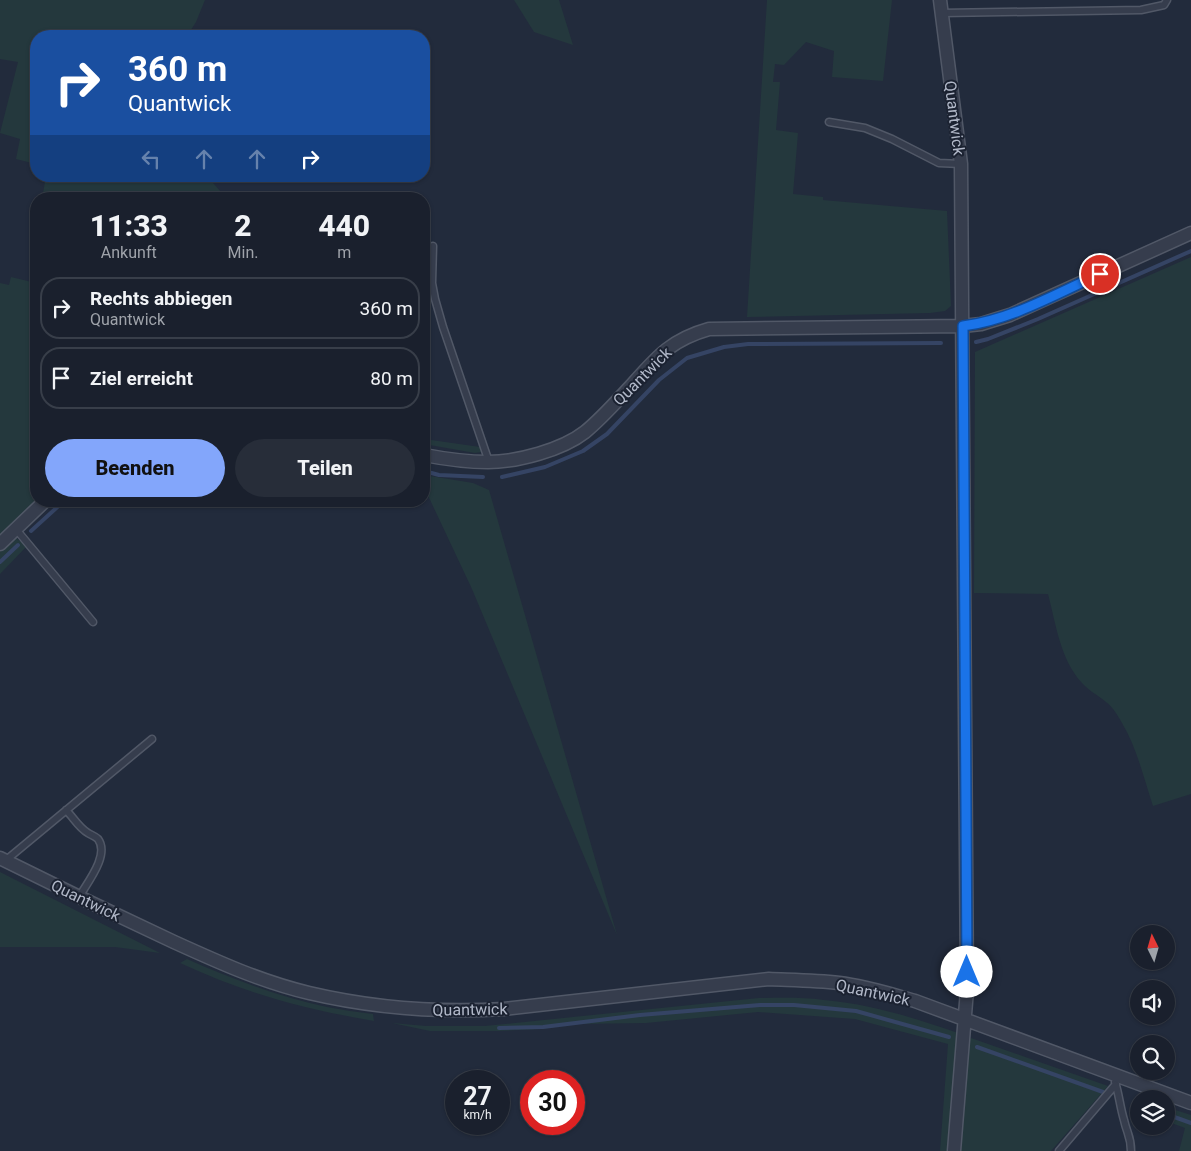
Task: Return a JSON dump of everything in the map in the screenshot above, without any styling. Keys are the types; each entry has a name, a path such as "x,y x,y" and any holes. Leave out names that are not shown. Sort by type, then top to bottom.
{"street":[{"name":"Quantwick","path":"941,6 961,164 963,326 967,981 954,1151"},
{"name":"Quantwick","path":"430,456 489,462 521,458 547,451 583,433 620,399 658,357 690,334 708,329 963,326 981,324 1010,315 1191,233"},
{"path":"0,544 38,507"},
{"name":"Quantwick","path":"2,859 239,971 307,993 367,1005 463,1011 504,1009 769,979 840,983 878,990 915,1001 964,1018 1114,1078 1191,1103"}],"lane":[{"path":"941,6 1141,10 1164,5 1167,0"},
{"path":"829,122 865,128 892,139 939,163 961,164"},
{"path":"433,246 432,283 435,299 489,462"},
{"path":"15,528 93,622"},
{"path":"2,859 66,810 152,739"},
{"path":"66,810 81,828 98,840 101,847 101,856 97,867 79,897"},
{"path":"1058,1151 1114,1078"},
{"path":"1114,1078 1120,1094 1124,1122 1131,1138 1132,1151"}],"green space":[{"path":"0,0 205,0 191,30 30,30 30,162 16,159 20,139 0,133 18,62 0,59"},
{"path":"514,0 559,0 573,45 534,32"},
{"path":"767,0 892,0 883,81 832,77 834,51 806,42 784,65 775,64 773,82 780,82 776,130 798,133 793,194 823,197 823,200 947,211 951,306 945,311 930,313 747,317"},
{"path":"45,182 212,182 221,192 43,192"},
{"path":"1191,257 1191,794 1153,806 1136,753 1119,717 1109,704 1082,683 1069,663 1060,641 1048,594 974,593 975,352"},
{"path":"11,277 30,282 30,506 0,535 0,283 9,285"},
{"path":"430,440 480,447 481,452 475,453 430,445"},
{"path":"430,476 473,483 489,490 617,935 472,589 430,500"},
{"path":"16,538 27,546 0,574 0,552"},
{"path":"0,872 160,953 115,947 0,947"},
{"path":"187,959 273,993 327,1007 373,1014 374,1021 275,999 204,974 180,963"},
{"path":"759,998 808,998 841,1002 909,1017 958,1033 948,1151 940,1151 948,1044 855,1019 758,1012 646,1023 576,1024 542,1029 499,1031 430,1031 392,1023 426,1026 485,1026"},
{"path":"971,1038 1108,1086 1051,1151 960,1151 967,1043"},
{"path":"1175,1110 1191,1115 1191,1151 1179,1151 1185,1128 1175,1124"}],"waterway":[{"path":"976,342 1038,319 1191,251"},
{"path":"502,477 545,467 583,451 607,434 659,380 687,358 724,347 748,344 941,343"},
{"path":"430,473 439,475 483,477"},
{"path":"31,531 57,507"},
{"path":"0,562 18,545"},
{"path":"499,1028 543,1027 640,1015 760,1005 794,1005 856,1011 949,1037"},
{"path":"977,1047 1103,1092"},
{"path":"1175,1117 1191,1123"}],"route":[{"path":"967,972 963,326 981,324 1010,315 1100,274"}]}
